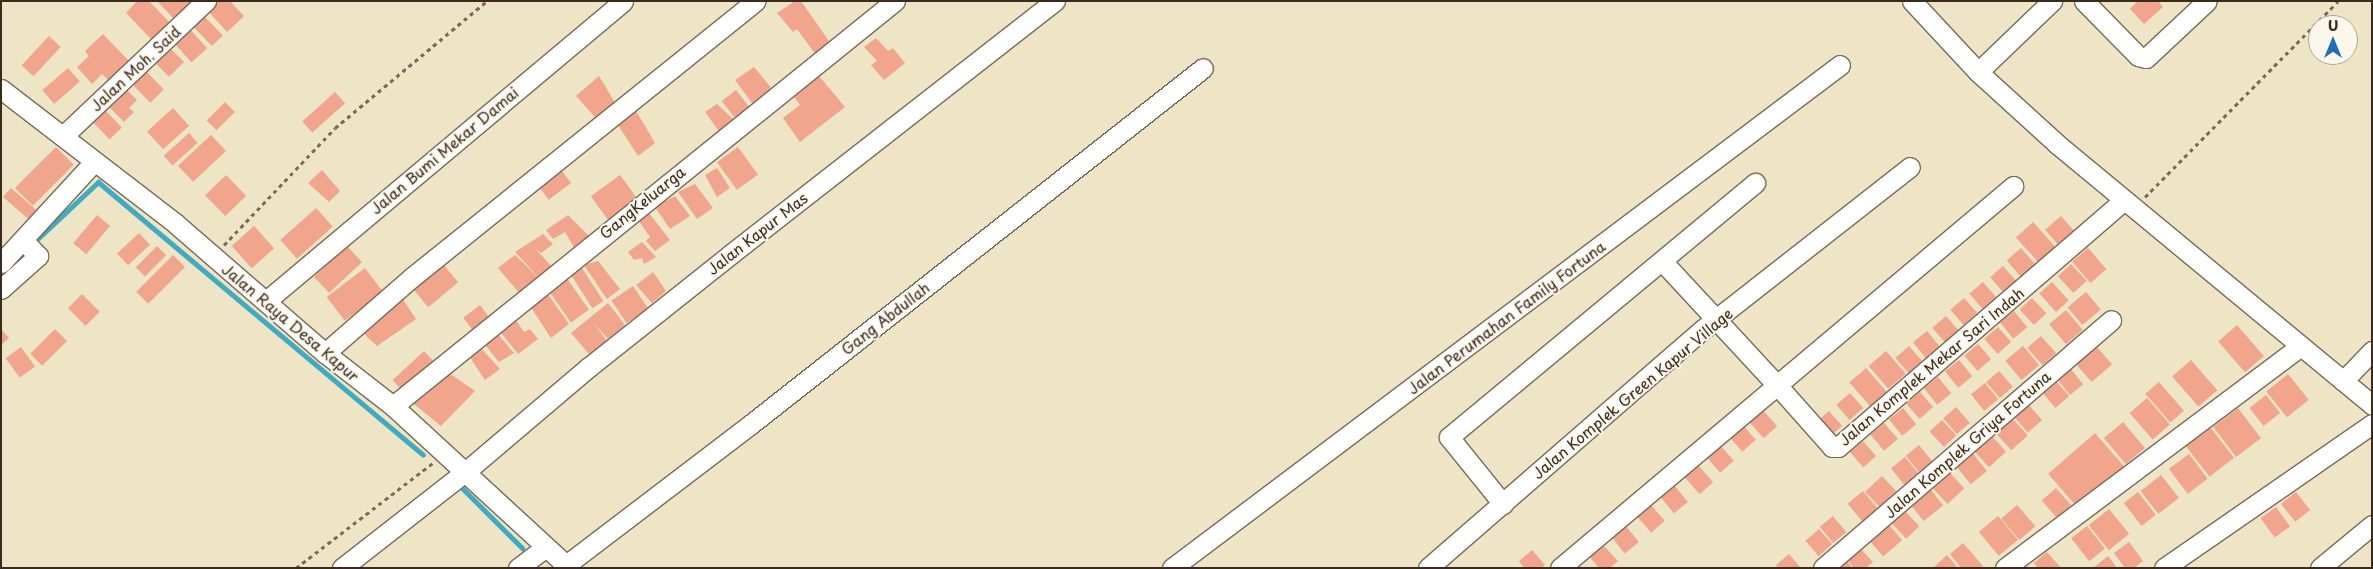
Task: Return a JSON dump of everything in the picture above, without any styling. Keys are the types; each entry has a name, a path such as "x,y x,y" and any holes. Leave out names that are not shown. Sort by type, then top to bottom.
{"street":[{"name":"Jalan Moh. Said","path":"63,136 206,1"},
{"name":"Jalan Bumi Mekar Damai","path":"266,302 623,1"},
{"path":"325,353 411,278 756,1"},
{"name":"GangKeluarga","path":"393,406 686,166 895,1"},
{"name":"Jalan Kapur Mas","path":"342,568 465,472 671,301 1054,1"},
{"path":"1912,1 1978,72 2129,204 2372,405"},
{"path":"1978,72 2052,1"},
{"path":"2084,1 2138,56 2146,58 2207,1"},
{"name":"Jalan Perumahan Family Fortuna","path":"1172,568 1840,65"},
{"name":"Gang Abdullah","path":"567,566 759,418 1203,68"},
{"name":"Jalan Raya Desa Kapur","path":"1,89 213,256 325,353 393,406 545,548 567,566"},
{"path":"1,263 29,246 94,162"},
{"name":"Jalan Komplek Green Kapur Village","path":"1428,568 1715,321 1910,166"},
{"path":"1503,504 1449,437 1755,183"},
{"path":"1560,568 2012,186"},
{"name":"Jalan Komplek Mekar Sari Indah","path":"1662,261 1715,321 1778,385 1832,447 1838,447 2129,204"},
{"path":"1,289 38,256 29,246"},
{"name":"Jalan Komplek Griya Fortuna","path":"1823,568 2111,320"},
{"path":"2004,568 2301,346"},
{"path":"2343,381 2372,351"},
{"path":"2164,568 2372,424"},
{"path":"2320,568 2372,525"},
{"path":"518,568 545,548"}],"path":[{"path":"213,256 335,128 487,1"},
{"path":"2129,204 2338,1"},
{"path":"296,568 445,453"}],"building":[{"path":"137,1 149,1 171,24 153,41 126,13"},
{"path":"157,1 196,1 175,20"},
{"path":"217,1 230,1 244,16 227,32 207,10"},
{"path":"795,1 801,1 831,44 816,55 797,29 793,32 777,13"},
{"path":"2138,1 2158,1 2163,7 2144,24 2130,9"},
{"path":"202,14 223,36 212,46 191,24"},
{"path":"187,26 207,48 191,62 171,40"},
{"path":"103,34 130,62 109,81 102,74 92,84 77,67 89,56 85,51"},
{"path":"49,36 61,47 33,76 22,65"},
{"path":"876,38 888,51 893,48 905,63 884,80 871,65 877,61 864,47"},
{"path":"167,45 184,62 169,77 152,60"},
{"path":"754,67 773,90 755,107 735,80"},
{"path":"68,68 80,82 54,104 42,90"},
{"path":"143,68 164,90 150,103 129,81"},
{"path":"814,70 845,107 800,142 783,118 800,105 790,91"},
{"path":"599,76 620,111 602,125 576,96"},
{"path":"123,86 137,100 129,108 134,112 124,122 105,103"},
{"path":"736,90 750,108 736,119 722,101"},
{"path":"335,92 345,103 312,133 302,121"},
{"path":"225,102 235,112 217,130 207,120"},
{"path":"717,104 735,121 721,134 705,112"},
{"path":"101,106 122,128 110,139 89,118"},
{"path":"173,108 189,126 163,149 147,131"},
{"path":"636,111 655,143 638,156 618,125"},
{"path":"189,133 198,143 172,165 164,156"},
{"path":"211,135 226,151 193,182 178,166"},
{"path":"56,147 74,165 33,206 15,188"},
{"path":"738,147 758,175 737,190 717,162"},
{"path":"559,167 571,183 549,200 537,184"},
{"path":"717,168 730,188 717,197 705,175"},
{"path":"322,170 340,191 329,202 308,183"},
{"path":"226,175 246,196 225,216 205,195"},
{"path":"620,175 638,200 609,221 591,196"},
{"path":"695,184 713,208 697,219 678,192"},
{"path":"11,188 39,212 31,221 3,197"},
{"path":"675,196 690,216 670,229 655,207"},
{"path":"316,208 333,227 297,259 280,240"},
{"path":"649,213 670,240 655,251 646,241 650,237 636,217"},
{"path":"97,215 110,226 86,254 73,243"},
{"path":"568,215 591,238 575,249 565,232 553,239 546,230"},
{"path":"2061,216 2076,233 2060,247 2045,230"},
{"path":"2033,222 2057,249 2040,264 2016,237"},
{"path":"254,226 274,248 252,268 232,246"},
{"path":"139,233 150,245 128,265 117,253"},
{"path":"543,234 553,244 541,253 533,246 553,268 540,279 515,252"},
{"path":"642,242 656,257 644,264 642,258 634,260 628,252"},
{"path":"157,246 166,255 145,276 136,267"},
{"path":"347,246 362,262 329,293 314,277"},
{"path":"2021,248 2036,265 2022,278 2007,260"},
{"path":"2088,248 2106,269 2091,283 2072,262"},
{"path":"173,255 185,267 148,304 136,292"},
{"path":"515,255 540,279 520,294 498,268"},
{"path":"598,261 620,289 607,299 584,265"},
{"path":"442,263 458,282 428,307 412,288"},
{"path":"2071,264 2087,281 2074,293 2058,276"},
{"path":"580,265 603,301 593,308 569,272"},
{"path":"2003,266 2016,281 2003,292 1990,277"},
{"path":"365,268 383,292 345,321 327,297"},
{"path":"653,272 666,291 652,303 636,285"},
{"path":"566,277 589,310 571,322 548,290"},
{"path":"1983,282 1996,297 1983,309 1969,294"},
{"path":"2052,282 2069,301 2056,312 2039,293"},
{"path":"633,286 648,308 627,323 611,301"},
{"path":"398,292 416,319 377,346 358,328"},
{"path":"2086,292 2101,310 2082,325 2068,307"},
{"path":"547,293 569,324 551,338 528,303"},
{"path":"82,294 100,312 86,326 68,308"},
{"path":"1964,298 1977,313 1964,325 1950,310"},
{"path":"2032,298 2046,313 2034,325 2020,310"},
{"path":"608,303 625,325 608,339 593,322 607,341 589,354 571,333"},
{"path":"480,305 492,321 475,334 463,318"},
{"path":"2066,310 2083,330 2066,344 2049,324"},
{"path":"2014,311 2027,327 2013,339 2000,322"},
{"path":"513,316 524,332 530,329 538,339 518,354 497,328"},
{"path":"1946,316 1959,331 1946,343 1932,328"},
{"path":"2237,325 2264,356 2245,372 2218,341"},
{"path":"1998,327 2011,342 1998,354 1984,339"},
{"path":"1,329 9,338 1,345"},
{"path":"55,329 67,341 42,366 30,354"},
{"path":"1927,331 1940,347 1926,359 1913,342"},
{"path":"496,332 514,353 499,362 482,341"},
{"path":"2041,336 2056,353 2043,365 2027,348"},
{"path":"1978,344 1991,359 1978,371 1964,356"},
{"path":"479,346 500,369 485,380 467,353"},
{"path":"1909,346 1922,361 1909,373 1895,358"},
{"path":"2023,346 2039,365 2021,380 2005,361"},
{"path":"21,347 35,366 20,378 6,358"},
{"path":"2097,347 2112,364 2092,382 2077,365"},
{"path":"424,351 436,364 405,393 393,380"},
{"path":"1886,351 1906,374 1888,389 1869,366"},
{"path":"1959,360 1972,376 1958,388 1945,371"},
{"path":"2191,360 2217,390 2198,407 2172,376"},
{"path":"1866,368 1887,392 1870,407 1849,382"},
{"path":"2070,368 2083,384 2070,395 2057,379"},
{"path":"443,369 475,391 441,426 409,400"},
{"path":"1999,371 2013,387 2000,398 1986,382"},
{"path":"2288,374 2309,400 2287,417 2266,392"},
{"path":"1938,377 1951,393 1937,405 1924,388"},
{"path":"2056,381 2069,396 2056,408 2042,393"},
{"path":"2159,382 2184,411 2170,422 2145,394"},
{"path":"1985,383 1998,399 1984,411 1971,394"},
{"path":"1920,392 1933,407 1920,419 1906,404"},
{"path":"1850,393 1863,408 1850,420 1836,405"},
{"path":"2266,395 2280,413 2264,426 2249,408"},
{"path":"2147,398 2170,424 2153,440 2130,413"},
{"path":"2029,405 2042,420 2028,433 2015,417"},
{"path":"1956,407 1970,423 1957,434 1943,418"},
{"path":"1903,408 1916,424 1902,436 1889,419"},
{"path":"2238,408 2261,438 2236,457 2213,427"},
{"path":"1762,409 1777,426 1764,438 1748,421"},
{"path":"1829,411 1842,426 1829,438 1815,423"},
{"path":"2011,417 2028,436 2011,450 1995,432"},
{"path":"1942,420 1956,435 1944,447 1930,432"},
{"path":"2123,422 2145,448 2126,464 2104,438"},
{"path":"1884,423 1898,439 1884,451 1870,435"},
{"path":"1742,424 1756,440 1742,452 1728,436"},
{"path":"2210,427 2234,458 2210,477 2186,446"},
{"path":"2095,433 2125,467 2078,508 2048,474"},
{"path":"1990,434 2006,452 1989,467 1973,449"},
{"path":"1863,441 1876,456 1863,467 1850,452"},
{"path":"1720,445 1734,461 1720,473 1706,457"},
{"path":"1919,445 1932,461 1919,472 1906,456"},
{"path":"1970,450 1987,471 1971,484 1954,463"},
{"path":"2189,454 2208,479 2188,494 2169,469"},
{"path":"1905,457 1918,473 1904,485 1891,468"},
{"path":"1698,465 1713,482 1700,494 1684,477"},
{"path":"1950,473 1964,488 1948,504 1933,489"},
{"path":"2161,475 2179,498 2158,514 2141,491"},
{"path":"1882,476 1896,491 1880,507 1865,492"},
{"path":"1674,485 1688,502 1674,513 1660,496"},
{"path":"2056,488 2071,505 2057,518 2042,500"},
{"path":"1930,489 1943,505 1924,521 1911,505"},
{"path":"1863,491 1878,509 1862,521 1848,504"},
{"path":"2138,492 2156,515 2142,526 2124,503"},
{"path":"2296,492 2310,510 2295,522 2281,504"},
{"path":"1651,505 1665,521 1651,533 1637,517"},
{"path":"2017,505 2035,526 2020,540 2001,519"},
{"path":"2276,507 2290,526 2275,538 2261,518"},
{"path":"2109,509 2129,534 2109,550 2089,525"},
{"path":"1905,511 1919,526 1906,539 1892,523"},
{"path":"1833,516 1846,532 1833,543 1820,527"},
{"path":"1998,516 2018,540 1999,556 1979,532"},
{"path":"1625,525 1639,542 1625,553 1611,536"},
{"path":"1889,525 1902,540 1883,556 1870,541"},
{"path":"2087,526 2105,549 2089,561 2071,538"},
{"path":"1819,529 1832,544 1819,556 1805,541"},
{"path":"2129,542 2143,561 2134,568 2125,568 2114,553"},
{"path":"1963,543 1983,566 1980,568 1961,568 1950,554"},
{"path":"1603,545 1618,561 1610,568 1599,568 1589,556"},
{"path":"1859,547 1873,562 1866,568 1854,568 1846,558"},
{"path":"1532,550 1545,565 1541,568 1524,568 1519,561"},
{"path":"2047,552 2061,568 2038,568 2034,563"},
{"path":"1789,554 1801,568 1778,568 1776,565"},
{"path":"1947,555 1958,568 1933,568"},
{"path":"2108,556 2117,568 2093,568"},
{"path":"1845,559 1853,568 1835,568"}],"waterway":[{"path":"32,244 98,182 423,455"},
{"path":"458,484 522,548"}]}
